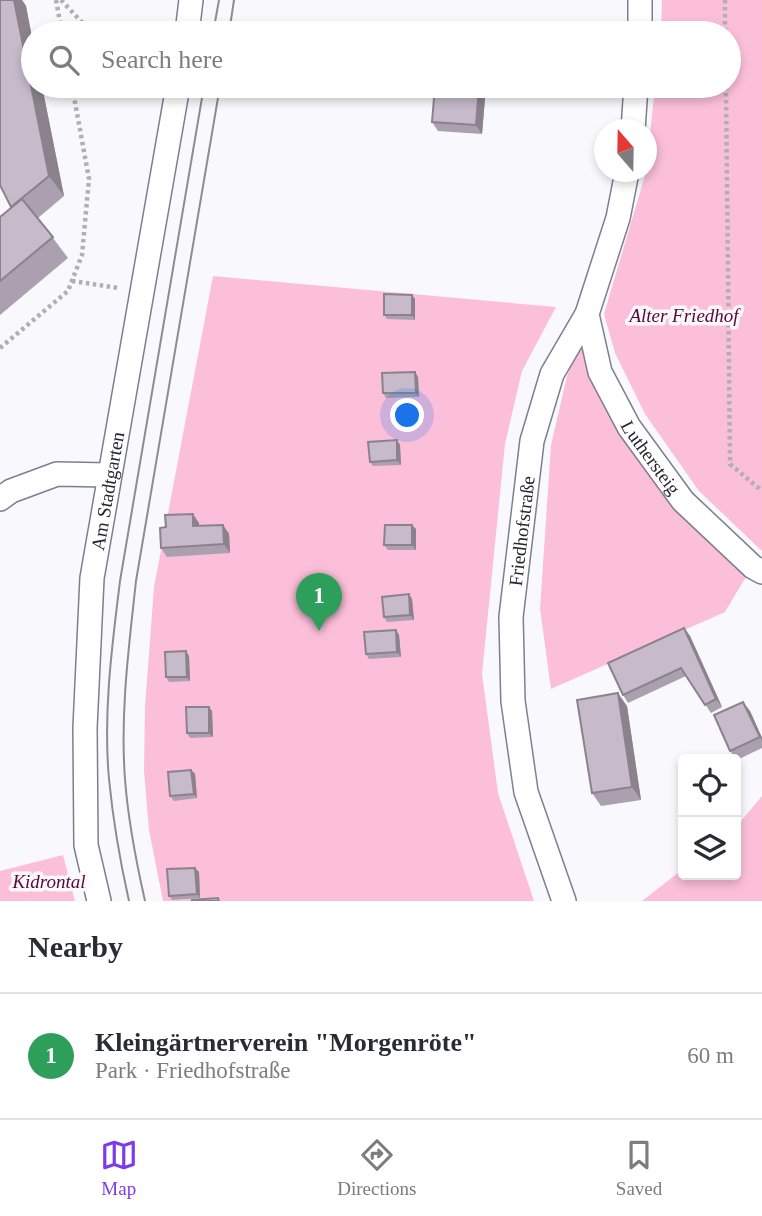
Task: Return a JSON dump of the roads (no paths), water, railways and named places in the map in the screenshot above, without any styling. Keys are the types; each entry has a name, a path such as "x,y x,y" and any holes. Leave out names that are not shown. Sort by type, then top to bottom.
{"street":[{"path":"188,21 191,0"},
{"path":"640,0 640,21"},
{"name":"Am Stadtgarten","path":"99,901 86,845 85,728 92,578 175,98"},
{"path":"634,119 635,98"},
{"name":"Friedhofstraße","path":"564,901 526,792 513,702 511,617 532,441 552,374 587,314 618,218 625,182"},
{"name":"Luthersteig","path":"587,314 600,372 629,427 683,501 752,567 762,572"},
{"path":"0,499 11,491 57,474 108,475"}],"tram line":[{"path":"215,21 219,0"},
{"path":"231,21 234,0"},
{"path":"129,901 117,840 107,754 111,655 120,581 202,98"},
{"path":"145,901 125,779 124,704 128,655 136,581 218,98"}],"place":[{"name":"Kleingärtnerverein \"Morgenröte\"","path":"319,631"}],"park label":[{"name":"Alter Friedhof","path":"684,315"},
{"name":"Kidrontal","path":"49,881"}]}
